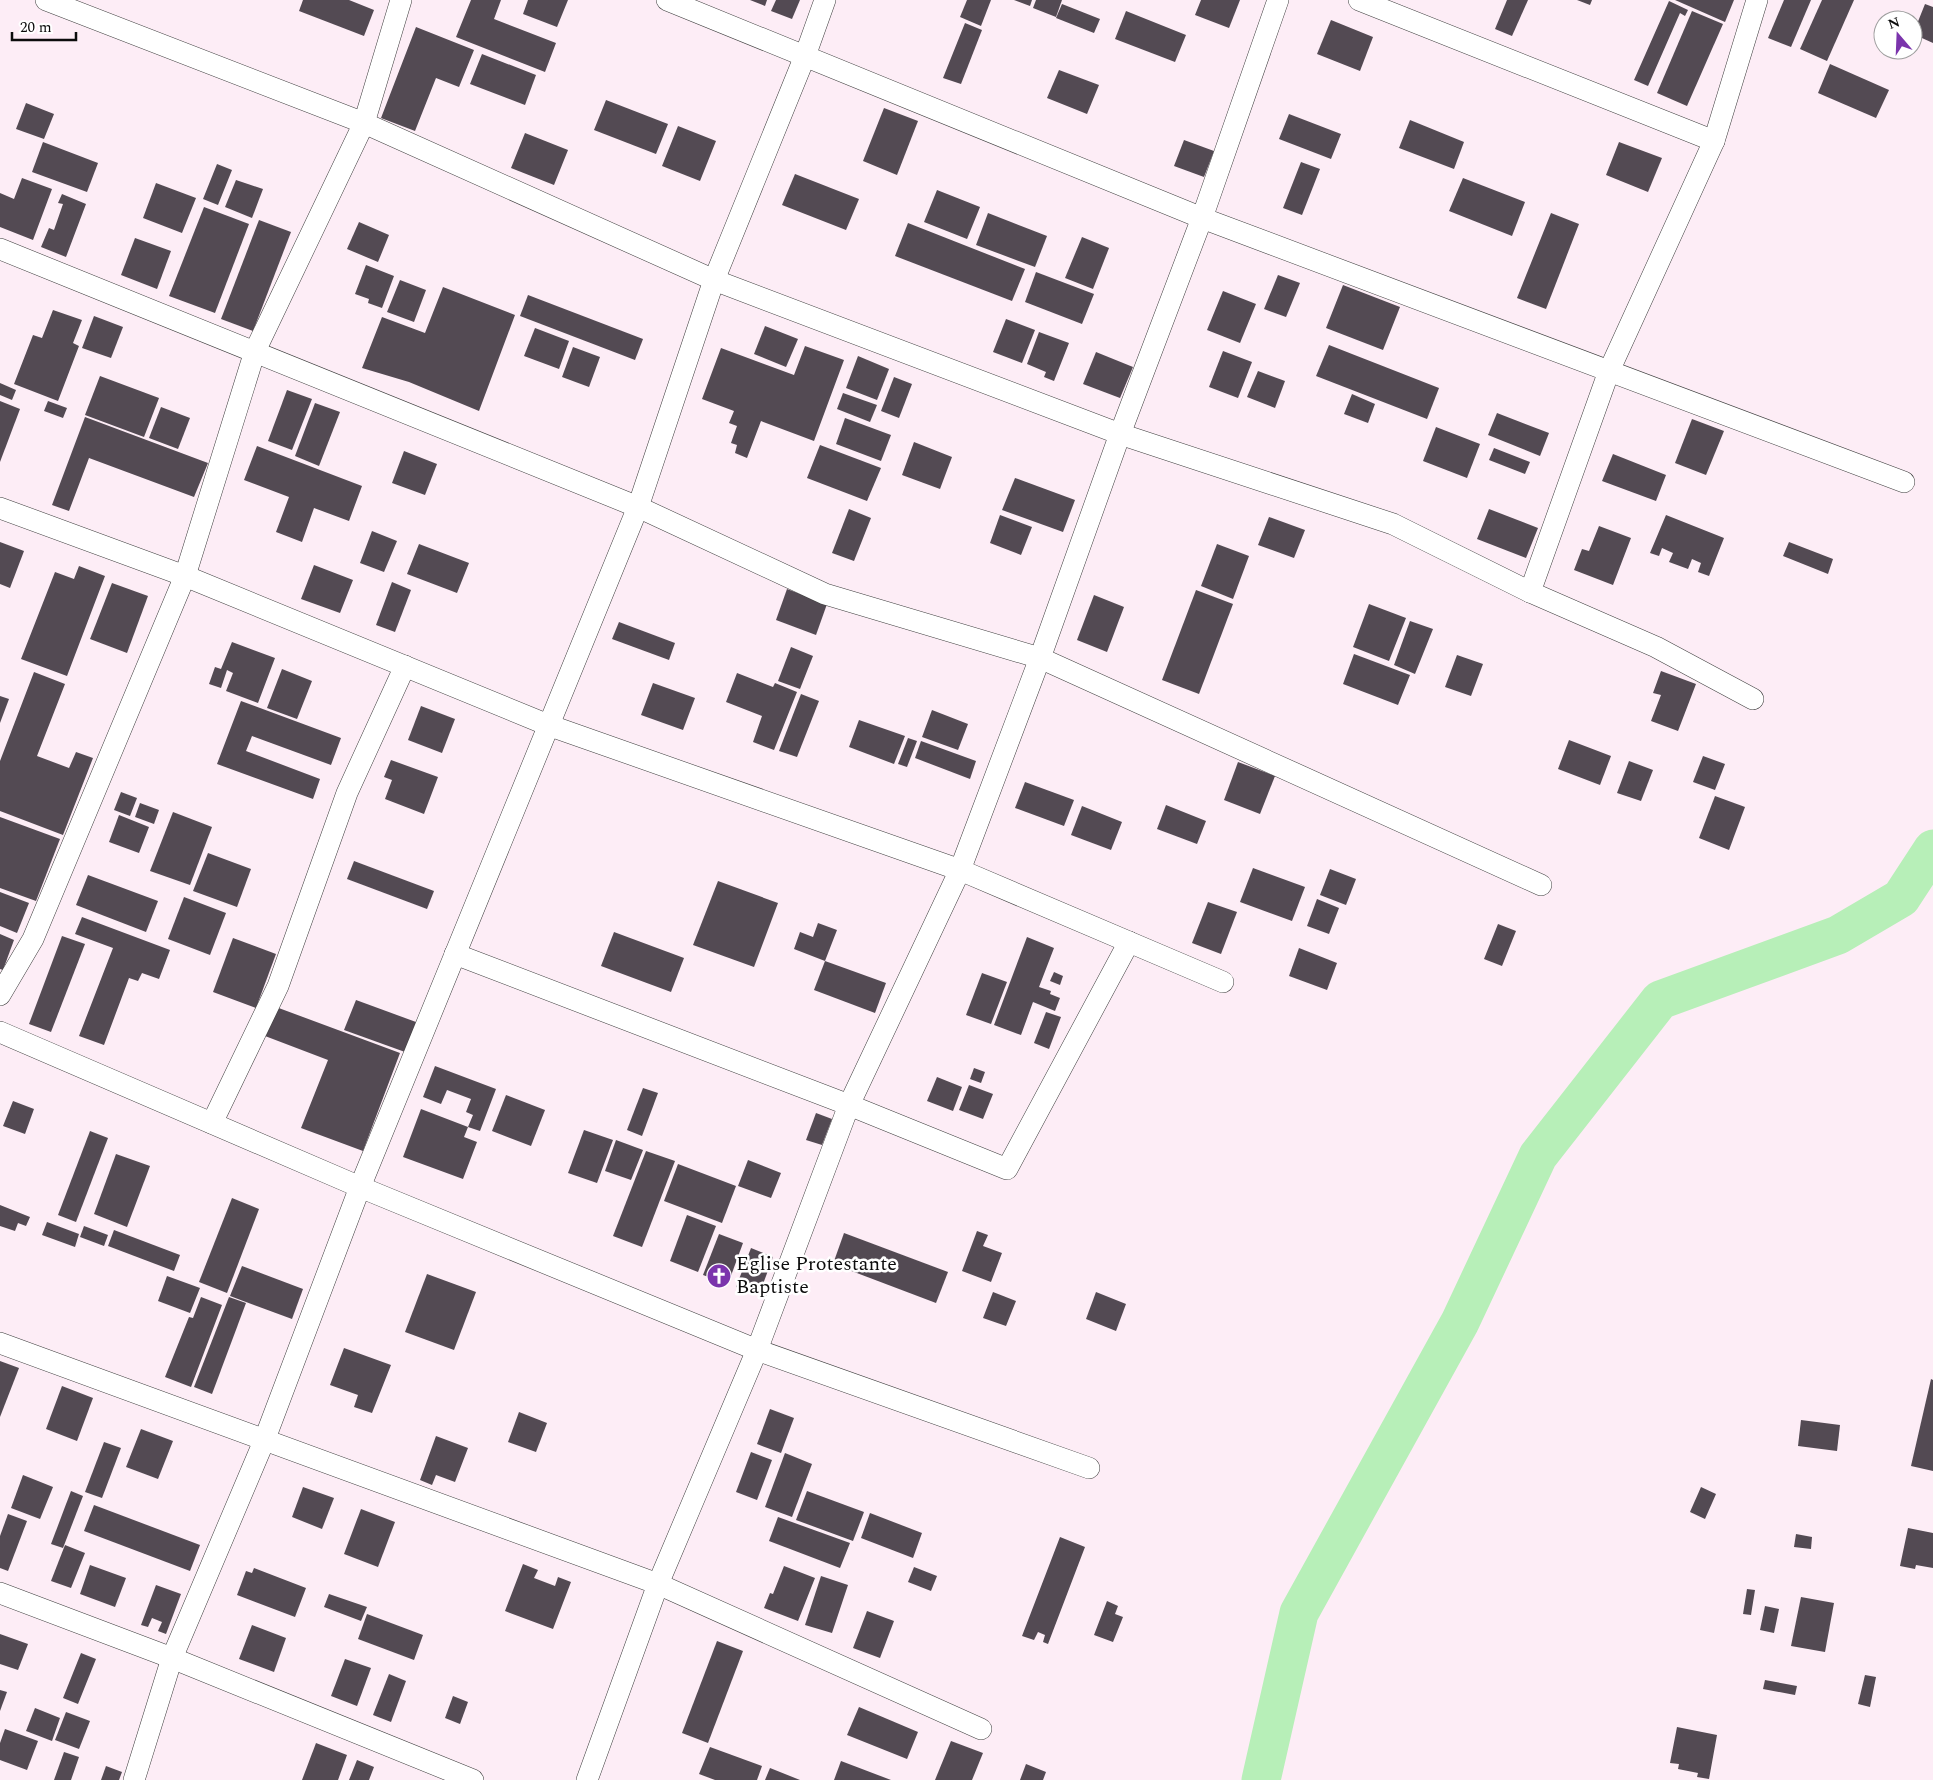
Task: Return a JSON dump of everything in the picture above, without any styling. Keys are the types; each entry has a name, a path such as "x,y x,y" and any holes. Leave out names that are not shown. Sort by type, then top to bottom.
{"street":[{"path":"46,0 364,124 714,280 1120,434 1393,524 1530,592 1656,647 1753,699"},
{"path":"0,995 33,939 185,576 255,351 364,124 401,0"},
{"path":"667,0 1202,218 1904,482"},
{"path":"134,1780 172,1658 264,1441 360,1187 638,507 714,280 805,56 825,0"},
{"path":"587,1780 658,1584 757,1350 849,1105 960,870 1040,658 1120,434 1202,218 1278,0"},
{"path":"1358,0 1714,141"},
{"path":"1530,592 1609,371 1714,141 1757,0"},
{"path":"0,248 638,507 825,594 1040,658 1541,886"},
{"path":"0,508 185,576 548,725 960,870 1223,982"},
{"path":"212,1123 278,986 347,792 405,666"},
{"path":"455,954 849,1105 1007,1169 1129,942"},
{"path":"0,1032 360,1187 757,1350 1089,1468"},
{"path":"0,1343 658,1584 981,1729"},
{"path":"0,1593 172,1658 473,1780"}],"building":[{"path":"303,0 349,0 374,10 364,36 299,11"},
{"path":"471,0 501,0 494,19 556,43 545,72 456,37"},
{"path":"528,0 568,0 557,27 523,14"},
{"path":"750,0 767,0 765,6"},
{"path":"776,0 800,0 792,19 771,11"},
{"path":"967,0 991,0 981,26 960,17"},
{"path":"1014,0 1032,0 1030,6"},
{"path":"1036,0 1062,0 1056,17 1033,8"},
{"path":"1201,0 1240,0 1229,28 1195,15"},
{"path":"1507,0 1528,0 1512,36 1495,29"},
{"path":"1577,0 1592,0 1590,5"},
{"path":"1675,0 1734,0 1725,22"},
{"path":"1784,0 1811,0 1791,47 1768,38"},
{"path":"1822,0 1854,0 1827,61 1800,49"},
{"path":"1669,1 1688,10 1685,16 1680,13 1648,86 1634,80"},
{"path":"1062,4 1100,19 1094,33 1056,18"},
{"path":"1925,4 1933,7 1933,43 1923,38 1923,10"},
{"path":"1126,11 1186,35 1175,62 1115,39"},
{"path":"1692,11 1723,24 1687,106 1657,93"},
{"path":"1331,20 1373,37 1360,71 1317,54"},
{"path":"965,23 982,30 961,84 943,78"},
{"path":"416,27 474,50 459,87 436,78 415,131 381,118"},
{"path":"482,54 536,75 525,105 470,84"},
{"path":"1830,64 1889,90 1876,118 1818,93"},
{"path":"1059,70 1099,85 1087,114 1047,98"},
{"path":"606,100 668,124 656,154 594,130"},
{"path":"26,103 54,114 44,139 16,129"},
{"path":"884,108 918,121 897,175 863,161"},
{"path":"1289,114 1341,134 1331,159 1279,139"},
{"path":"1410,120 1464,142 1454,169 1399,148"},
{"path":"678,126 716,141 700,181 662,166"},
{"path":"525,133 568,150 554,185 511,168"},
{"path":"1184,140 1214,151 1204,177 1174,166"},
{"path":"43,142 98,163 87,192 32,172"},
{"path":"1619,142 1662,158 1648,192 1606,175"},
{"path":"1301,162 1320,169 1302,215 1283,208"},
{"path":"217,164 232,170 218,205 203,199"},
{"path":"795,174 859,199 846,230 782,205"},
{"path":"22,178 52,189 33,240 0,227 0,193 14,199"},
{"path":"1463,178 1525,202 1512,236 1449,211"},
{"path":"236,180 263,189 252,218 225,207"},
{"path":"156,183 196,198 182,233 143,218"},
{"path":"937,190 980,207 967,239 924,222"},
{"path":"62,194 86,204 66,257 41,247 49,228 54,230 63,204 58,203"},
{"path":"204,207 249,224 215,313 169,296"},
{"path":"988,213 1047,236 1035,267 976,245"},
{"path":"1551,213 1579,224 1546,309 1517,298"},
{"path":"259,220 291,232 253,331 221,319"},
{"path":"359,222 389,235 378,262 347,249"},
{"path":"908,223 1025,269 1012,301 895,256"},
{"path":"1082,237 1109,248 1093,289 1065,278"},
{"path":"135,238 171,251 157,289 121,275"},
{"path":"366,265 394,276 382,308 368,303 369,299 355,294"},
{"path":"1036,272 1094,294 1082,324 1025,302"},
{"path":"1278,275 1300,283 1286,317 1264,309"},
{"path":"400,280 426,290 414,322 387,312"},
{"path":"1343,285 1400,307 1383,350 1326,328"},
{"path":"443,287 515,315 479,411 409,382 362,368 382,317 425,333"},
{"path":"1223,291 1256,304 1240,343 1207,330"},
{"path":"528,295 643,339 635,360 520,316"},
{"path":"53,310 82,320 73,343 79,346 58,401 14,384 33,335 42,338"},
{"path":"94,316 123,327 111,358 82,348"},
{"path":"1006,319 1035,330 1022,363 993,352"},
{"path":"765,326 798,339 786,367 754,354"},
{"path":"535,328 569,341 559,369 524,356"},
{"path":"1039,332 1069,343 1054,381 1044,377 1046,372 1027,364"},
{"path":"1329,345 1439,388 1427,419 1316,376"},
{"path":"805,346 844,360 814,441 761,421 747,458 735,453 737,445 731,443 737,426 729,423 734,411 702,399 721,348 794,375"},
{"path":"573,347 600,357 589,387 562,377"},
{"path":"1223,351 1252,362 1238,398 1209,387"},
{"path":"1096,352 1133,367 1120,398 1083,384"},
{"path":"858,356 889,369 877,400 846,388"},
{"path":"1258,371 1285,381 1275,408 1247,397"},
{"path":"100,376 159,398 144,437 85,415"},
{"path":"894,377 912,384 899,418 881,411"},
{"path":"0,383 16,390 12,400 0,395"},
{"path":"287,390 312,399 292,450 268,441"},
{"path":"843,393 877,405 870,422 837,409"},
{"path":"1352,394 1375,404 1368,423 1344,414"},
{"path":"0,401 20,409 0,462"},
{"path":"48,401 67,408 63,418 44,411"},
{"path":"315,403 340,412 319,466 295,456"},
{"path":"161,407 190,418 178,449 149,438"},
{"path":"1497,413 1549,433 1540,456 1488,435"},
{"path":"85,417 208,463 194,497 89,458 69,511 52,505"},
{"path":"845,418 891,435 881,461 836,444"},
{"path":"1692,419 1724,431 1706,475 1675,463"},
{"path":"1436,427 1480,444 1467,478 1423,461"},
{"path":"914,442 952,457 940,489 902,475"},
{"path":"820,445 881,468 867,501 807,478"},
{"path":"257,446 362,486 349,521 314,508 302,542 276,532 289,497 244,480"},
{"path":"1494,448 1530,462 1525,474 1489,460"},
{"path":"404,451 437,464 425,495 392,483"},
{"path":"1613,454 1666,475 1656,501 1602,481"},
{"path":"1015,478 1075,500 1063,532 1002,510"},
{"path":"849,509 871,518 854,561 832,553"},
{"path":"1489,509 1538,528 1526,558 1477,539"},
{"path":"1000,515 1032,527 1021,555 990,543"},
{"path":"1666,515 1724,538 1709,576 1698,572 1701,563 1692,559 1688,569 1669,562 1673,553 1662,548 1659,556 1650,553"},
{"path":"1269,517 1305,530 1294,558 1258,545"},
{"path":"1599,526 1631,538 1613,585 1574,570 1582,549 1589,551"},
{"path":"372,531 397,541 384,572 360,563"},
{"path":"0,542 24,551 10,588 0,584"},
{"path":"1789,542 1833,559 1828,574 1783,556"},
{"path":"419,544 469,563 457,593 407,574"},
{"path":"1217,544 1249,556 1233,599 1201,586"},
{"path":"314,565 353,580 340,613 301,599"},
{"path":"79,566 105,576 67,676 21,659 55,572 74,579"},
{"path":"392,582 411,590 395,632 376,625"},
{"path":"112,583 148,596 127,653 90,639"},
{"path":"787,589 827,604 816,635 776,620"},
{"path":"1196,590 1233,604 1199,694 1162,680"},
{"path":"1094,595 1124,607 1107,652 1077,640"},
{"path":"1369,604 1406,618 1389,661 1353,647"},
{"path":"1410,621 1433,629 1415,674 1394,665"},
{"path":"619,622 675,643 669,660 612,639"},
{"path":"232,642 275,658 258,703 226,691 233,673 227,670 221,688 209,684 215,667 221,669"},
{"path":"791,647 813,656 800,689 778,681"},
{"path":"1354,654 1410,675 1398,705 1343,684"},
{"path":"1457,655 1483,664 1471,696 1445,687"},
{"path":"282,669 312,681 297,719 267,708"},
{"path":"1661,671 1696,684 1678,731 1651,721 1661,695 1653,693"},
{"path":"34,672 65,684 37,756 69,768 76,752 93,758 63,835 0,811 0,761"},
{"path":"737,673 773,687 775,683 797,692 774,750 753,742 762,716 726,702"},
{"path":"653,683 695,698 683,730 641,715"},
{"path":"801,694 819,701 797,757 779,751"},
{"path":"0,696 9,699 0,723"},
{"path":"241,701 341,738 331,765 252,736 246,751 320,779 313,799 217,764"},
{"path":"421,706 455,719 442,753 408,740"},
{"path":"932,710 968,724 958,750 922,737"},
{"path":"859,720 905,736 894,764 849,747"},
{"path":"908,738 917,741 907,767 898,764"},
{"path":"1569,740 1611,756 1600,785 1558,769"},
{"path":"921,741 976,761 970,779 915,758"},
{"path":"1703,756 1725,764 1715,790 1693,782"},
{"path":"391,760 438,777 424,814 385,799 392,780 384,777"},
{"path":"1629,761 1653,770 1641,801 1617,793"},
{"path":"1238,762 1275,776 1260,814 1224,800"},
{"path":"1025,782 1074,800 1064,826 1015,808"},
{"path":"121,792 137,798 130,816 114,810"},
{"path":"1715,796 1745,807 1729,850 1699,838"},
{"path":"140,803 159,810 154,824 135,817"},
{"path":"1166,805 1206,821 1197,844 1157,829"},
{"path":"1082,806 1122,822 1111,850 1071,835"},
{"path":"173,812 212,827 190,885 150,871"},
{"path":"119,815 149,827 139,853 109,842"},
{"path":"0,817 60,839 36,901 0,888"},
{"path":"208,853 251,869 237,907 193,891"},
{"path":"354,861 434,891 427,909 347,879"},
{"path":"1253,868 1305,887 1292,921 1240,902"},
{"path":"1330,869 1356,879 1346,905 1320,895"},
{"path":"88,875 158,901 146,932 76,905"},
{"path":"718,881 778,903 754,967 693,945"},
{"path":"0,892 29,903 17,933 0,926"},
{"path":"184,897 226,913 210,955 168,939"},
{"path":"1317,899 1339,908 1329,934 1307,926"},
{"path":"1208,902 1237,912 1221,954 1192,943"},
{"path":"82,917 170,950 159,979 142,973 138,981 129,978 104,1045 79,1036 113,948 75,934"},
{"path":"818,923 837,930 825,961 794,949 800,932 813,937"},
{"path":"1498,924 1516,931 1502,966 1484,959"},
{"path":"614,932 684,958 671,992 601,966"},
{"path":"0,934 14,940 3,970 0,969"},
{"path":"62,936 85,944 51,1032 29,1024"},
{"path":"1027,937 1054,948 1039,987 1051,991 1050,994 1060,998 1055,1011 1033,1002 1021,1035 994,1025"},
{"path":"233,938 276,954 256,1008 213,992"},
{"path":"1299,948 1337,963 1327,990 1289,976"},
{"path":"825,961 886,983 875,1013 814,990"},
{"path":"1054,972 1063,976 1060,985 1050,981"},
{"path":"982,973 1007,982 991,1024 966,1015"},
{"path":"356,1000 416,1022 405,1052 344,1030"},
{"path":"276,1007 400,1053 363,1151 301,1128 328,1060 265,1036"},
{"path":"1046,1012 1061,1017 1049,1049 1034,1043"},
{"path":"435,1066 496,1089 480,1131 468,1127 473,1115 466,1112 471,1099 447,1090 441,1104 423,1097"},
{"path":"974,1068 985,1072 981,1083 970,1079"},
{"path":"937,1077 962,1087 953,1111 927,1101"},
{"path":"969,1085 993,1094 983,1119 959,1110"},
{"path":"643,1088 658,1093 642,1136 627,1130"},
{"path":"506,1095 545,1110 531,1146 492,1131"},
{"path":"13,1101 34,1109 25,1134 3,1126"},
{"path":"421,1109 468,1127 464,1137 477,1142 463,1179 403,1157"},
{"path":"816,1113 832,1119 822,1145 806,1140"},
{"path":"584,1130 613,1140 597,1183 568,1173"},
{"path":"90,1131 108,1138 76,1222 58,1215"},
{"path":"616,1140 643,1150 631,1180 605,1171"},
{"path":"646,1151 675,1161 642,1247 613,1236"},
{"path":"116,1154 150,1166 127,1227 94,1214"},
{"path":"748,1160 781,1173 771,1198 738,1186"},
{"path":"678,1164 736,1186 722,1223 664,1201"},
{"path":"232,1198 259,1209 227,1293 199,1282"},
{"path":"0,1205 30,1217 26,1226 18,1223 15,1231 0,1226"},
{"path":"687,1215 716,1226 698,1272 670,1261"},
{"path":"47,1222 79,1234 75,1247 42,1235"},
{"path":"84,1226 108,1235 104,1246 80,1237"},
{"path":"114,1230 180,1255 174,1271 108,1246"},
{"path":"977,1231 988,1235 983,1246 1002,1253 991,1282 962,1271"},
{"path":"844,1233 948,1272 936,1303 833,1264"},
{"path":"719,1234 743,1243 728,1284 703,1275"},
{"path":"751,1248 773,1257 759,1295 736,1287"},
{"path":"242,1266 303,1289 292,1319 230,1296"},
{"path":"427,1274 476,1292 454,1350 405,1332"},
{"path":"167,1276 200,1288 190,1313 158,1301"},
{"path":"993,1292 1016,1301 1006,1326 983,1318"},
{"path":"1096,1292 1126,1304 1116,1331 1086,1319"},
{"path":"201,1297 222,1305 191,1387 165,1377 189,1317 193,1318"},
{"path":"229,1297 246,1303 212,1394 194,1387"},
{"path":"344,1348 391,1365 372,1413 354,1407 358,1395 330,1385"},
{"path":"0,1361 19,1368 0,1417"},
{"path":"1931,1379 1933,1380 1933,1471 1911,1466"},
{"path":"62,1386 93,1398 77,1441 46,1429"},
{"path":"770,1409 794,1418 781,1453 757,1444"},
{"path":"519,1412 547,1423 536,1452 508,1442"},
{"path":"1801,1420 1840,1425 1837,1451 1798,1446"},
{"path":"141,1429 173,1441 158,1479 126,1467"},
{"path":"436,1436 468,1448 455,1482 436,1475 432,1485 420,1480"},
{"path":"104,1442 121,1448 102,1498 85,1492"},
{"path":"751,1452 772,1460 757,1500 736,1492"},
{"path":"785,1453 812,1464 792,1517 765,1507"},
{"path":"23,1475 53,1487 40,1519 11,1508"},
{"path":"303,1487 334,1498 322,1529 292,1517"},
{"path":"1701,1487 1716,1494 1705,1519 1690,1512"},
{"path":"71,1491 83,1496 63,1548 51,1544"},
{"path":"807,1491 864,1512 853,1541 796,1520"},
{"path":"94,1505 200,1545 190,1571 84,1531"},
{"path":"361,1509 395,1522 378,1567 344,1554"},
{"path":"870,1513 922,1533 913,1558 861,1538"},
{"path":"8,1514 27,1521 8,1571 0,1568 0,1536"},
{"path":"778,1517 850,1543 840,1568 769,1541"},
{"path":"1908,1528 1933,1533 1933,1568 1916,1565 1915,1569 1900,1566"},
{"path":"1796,1534 1812,1537 1811,1549 1794,1547"},
{"path":"1060,1537 1085,1547 1048,1644 1043,1642 1045,1635 1038,1632 1034,1640 1022,1636"},
{"path":"65,1545 85,1553 71,1588 51,1581"},
{"path":"523,1564 538,1570 534,1578 555,1586 558,1577 571,1582 553,1629 505,1611"},
{"path":"90,1565 126,1578 115,1607 80,1594"},
{"path":"784,1566 815,1578 798,1621 764,1608 770,1593 773,1594"},
{"path":"914,1567 937,1576 931,1591 908,1582"},
{"path":"254,1568 306,1588 295,1617 237,1595 246,1571 252,1573"},
{"path":"821,1576 848,1585 832,1633 805,1625"},
{"path":"156,1585 181,1594 166,1634 158,1631 162,1622 152,1618 148,1627 141,1625"},
{"path":"1747,1589 1755,1590 1751,1615 1743,1614"},
{"path":"329,1594 367,1607 361,1621 324,1607"},
{"path":"1801,1597 1834,1603 1825,1652 1791,1646"},
{"path":"1107,1601 1118,1606 1115,1614 1123,1617 1113,1642 1094,1635"},
{"path":"1765,1606 1779,1609 1774,1633 1760,1630"},
{"path":"867,1611 894,1621 880,1658 853,1648"},
{"path":"367,1614 423,1635 414,1660 358,1639"},
{"path":"252,1625 286,1638 274,1672 239,1659"},
{"path":"0,1634 28,1644 18,1670 0,1664"},
{"path":"717,1641 743,1651 708,1743 682,1733"},
{"path":"81,1653 96,1659 78,1704 63,1698"},
{"path":"345,1659 371,1668 357,1706 331,1696"},
{"path":"389,1674 406,1681 391,1722 373,1715"},
{"path":"1865,1675 1876,1677 1870,1707 1858,1704"},
{"path":"1765,1680 1797,1686 1795,1695 1763,1689"},
{"path":"0,1690 7,1692 0,1711"},
{"path":"453,1696 468,1702 460,1724 445,1718"},
{"path":"859,1707 918,1732 907,1759 847,1735"},
{"path":"35,1708 60,1718 52,1741 26,1731"},
{"path":"66,1712 90,1721 79,1749 55,1740"},
{"path":"1677,1727 1717,1735 1709,1779 1697,1777 1698,1773 1678,1769 1679,1764 1670,1763"},
{"path":"5,1729 38,1741 27,1770 0,1760 0,1743"},
{"path":"951,1741 983,1753 972,1780 935,1780"},
{"path":"316,1743 347,1755 338,1780 302,1780"},
{"path":"710,1747 762,1766 757,1780 715,1780 699,1774"},
{"path":"64,1752 79,1757 71,1780 54,1780"},
{"path":"357,1760 374,1767 369,1780 349,1780"},
{"path":"841,1761 891,1780 834,1780"},
{"path":"1026,1764 1046,1772 1043,1780 1020,1780"},
{"path":"106,1766 122,1772 119,1780 101,1780"},
{"path":"770,1768 800,1780 765,1780"}],"waterway":[{"path":"1261,1780 1299,1613 1460,1322 1538,1156 1660,1000 1838,935 1901,898 1933,849"}],"place":[{"name":"Eglise Protestante Baptiste","path":"719,1276"}]}
